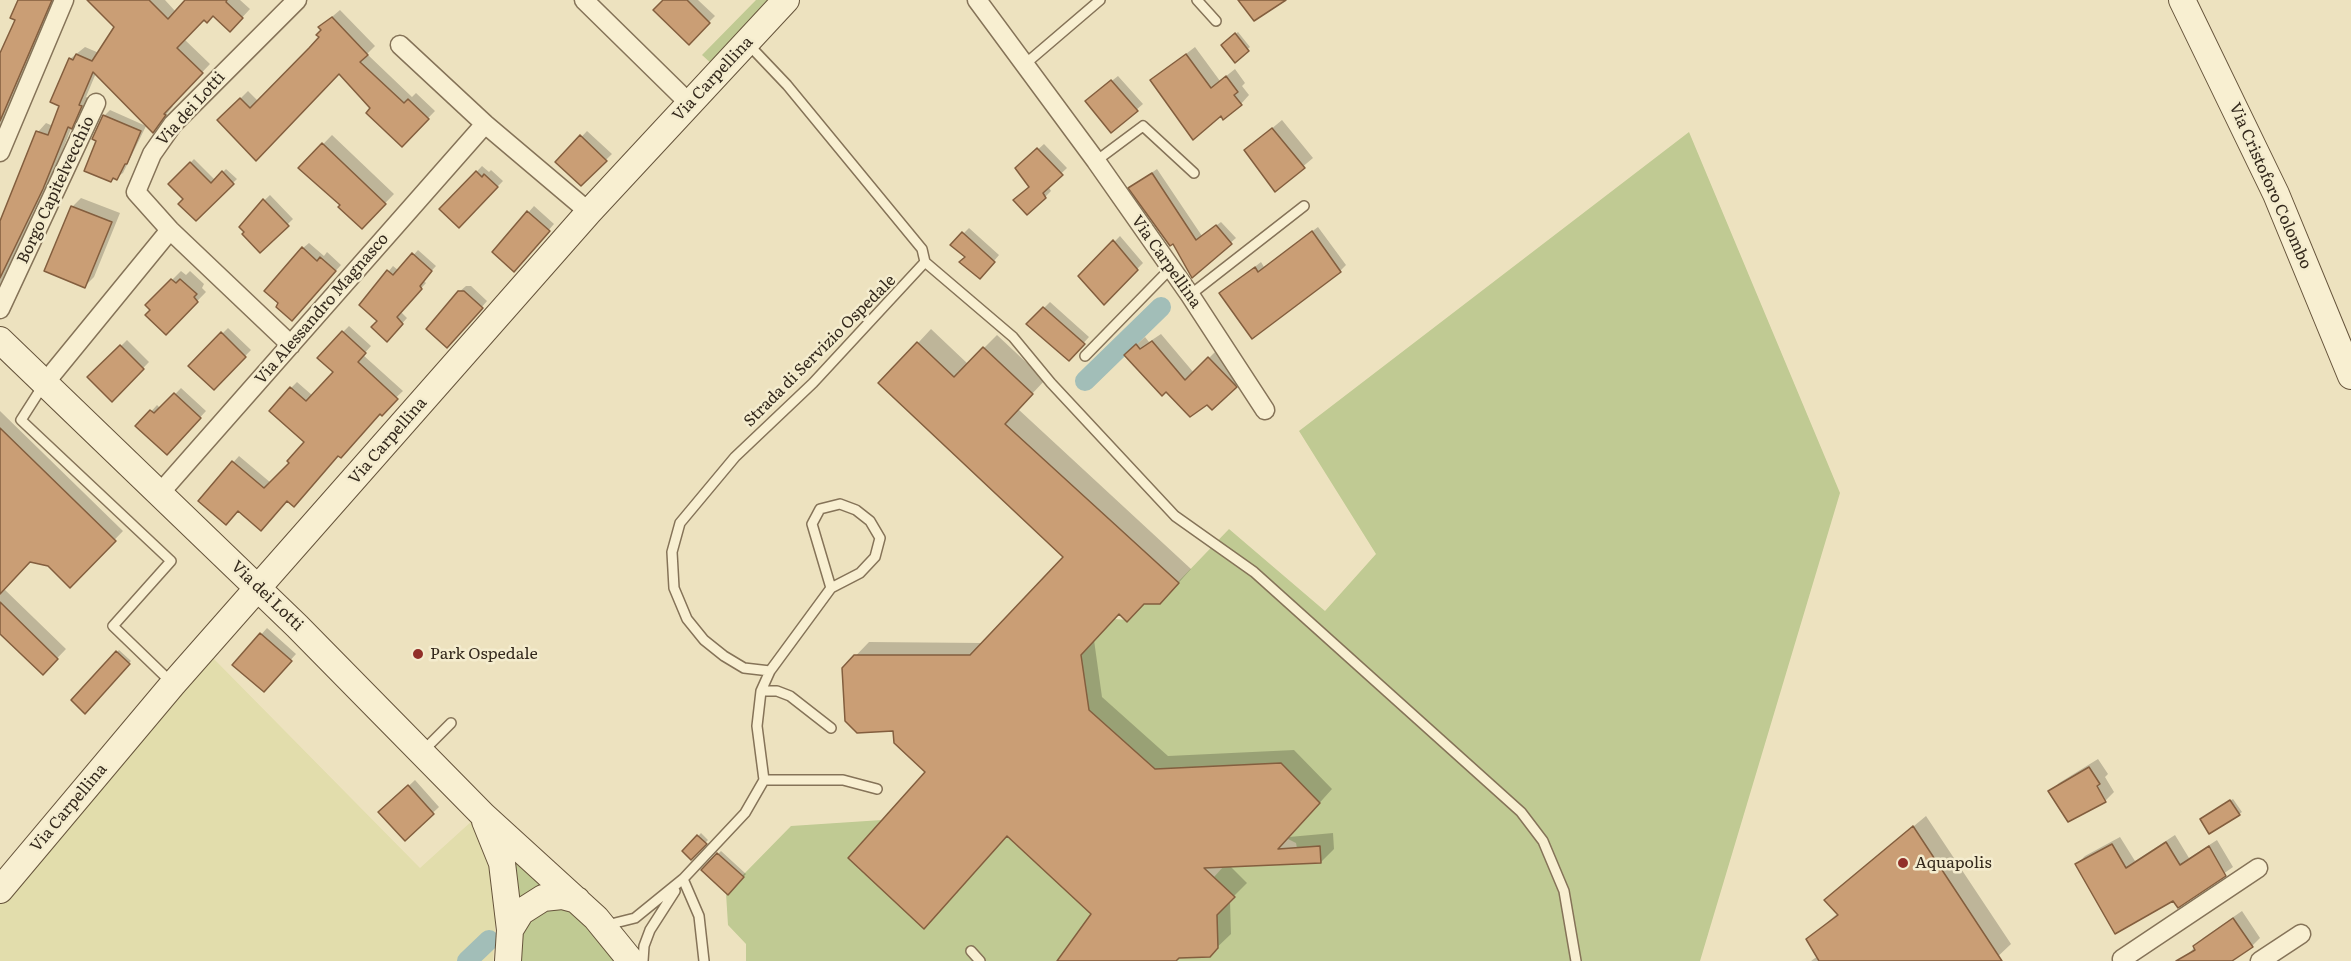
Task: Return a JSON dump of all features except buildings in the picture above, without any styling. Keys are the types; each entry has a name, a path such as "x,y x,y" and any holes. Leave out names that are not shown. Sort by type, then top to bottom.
{"street":[{"path":"0,152 64,0"},
{"name":"Via dei Lotti","path":"291,345 170,230 136,192 152,154 173,124 297,0"},
{"path":"584,0 690,105"},
{"name":"Via Carpellina","path":"0,890 173,684 589,212 786,0"},
{"name":"Via Carpellina","path":"977,0 1096,160 1190,295 1265,410"},
{"name":"Via Cristoforo Colombo","path":"2182,0 2276,194 2351,376"},
{"path":"400,45 485,124 589,212"},
{"name":"Borgo Capitelvecchio","path":"0,309 96,103"},
{"name":"Via Alessandro Magnasco","path":"160,494 485,124"},
{"path":"44,384 170,230"},
{"name":"Via dei Lotti","path":"0,340 258,587 483,815 577,900 602,925 630,961"},
{"name":"Via dei Lotti","path":"483,815 502,863 510,930 508,961"},
{"path":"2123,961 2122,959 2259,868"},
{"path":"510,930 521,912 543,898 562,897 577,900"},
{"path":"2260,961 2301,934"}],"lane":[{"path":"1024,64 1100,0"},
{"path":"1197,0 1216,21"},
{"path":"747,43 787,85 922,249 925,262 1013,337 1051,384 1175,516 1254,572 1521,812 1543,841 1564,891 1576,961"},
{"path":"1096,160 1143,126 1194,173"},
{"path":"1190,295 1304,206"},
{"name":"Strada di Servizio Ospedale","path":"770,671 744,668 724,656 704,640 687,619 674,588 672,552 680,523 735,457 813,383 925,262"},
{"path":"1085,356 1170,269"},
{"path":"44,384 21,420 171,561 113,626 173,684"},
{"path":"602,925 620,924 635,918 683,879 745,813 764,780 757,726 761,691 770,671 831,588 860,573 875,557 880,538 870,521 856,510 840,504 820,509 812,524 831,588"},
{"path":"761,691 777,691 790,696 831,729"},
{"path":"422,753 451,723"},
{"path":"764,780 843,780 877,789"},
{"path":"643,961 644,946 650,930 683,879"},
{"path":"683,879 699,916 704,961"},
{"path":"971,951 980,961"}],"shaded area":[{"path":"213,658 420,868 473,820 487,842 497,897 493,961 0,961 0,902"}],"green space":[{"path":"756,0 773,0 713,65 702,55"},
{"path":"1689,132 1840,493 1700,961 1176,961 1179,958 1210,957 1218,949 1217,915 1234,899 1233,895 1214,877 1223,867 1321,863 1320,846 1297,848 1296,843 1288,839 1320,803 1281,763 1155,769 1089,710 1081,655 1114,619 1129,620 1140,604 1160,604 1229,529 1325,611 1376,554 1299,431"},
{"path":"882,820 849,856 849,859 926,927 1007,836 1091,914 1057,961 746,961 746,944 728,925 726,893 730,893 742,876 791,826"},
{"path":"521,858 549,889 517,907 511,861"},
{"path":"562,908 580,914 618,961 522,961 522,935 528,923 546,910"}],"waterway":[{"path":"1085,381 1161,307"},
{"path":"467,961 489,940"}],"place":[{"name":"Park Ospedale","path":"418,654"},
{"name":"Aquapolis","path":"1903,863"}]}
